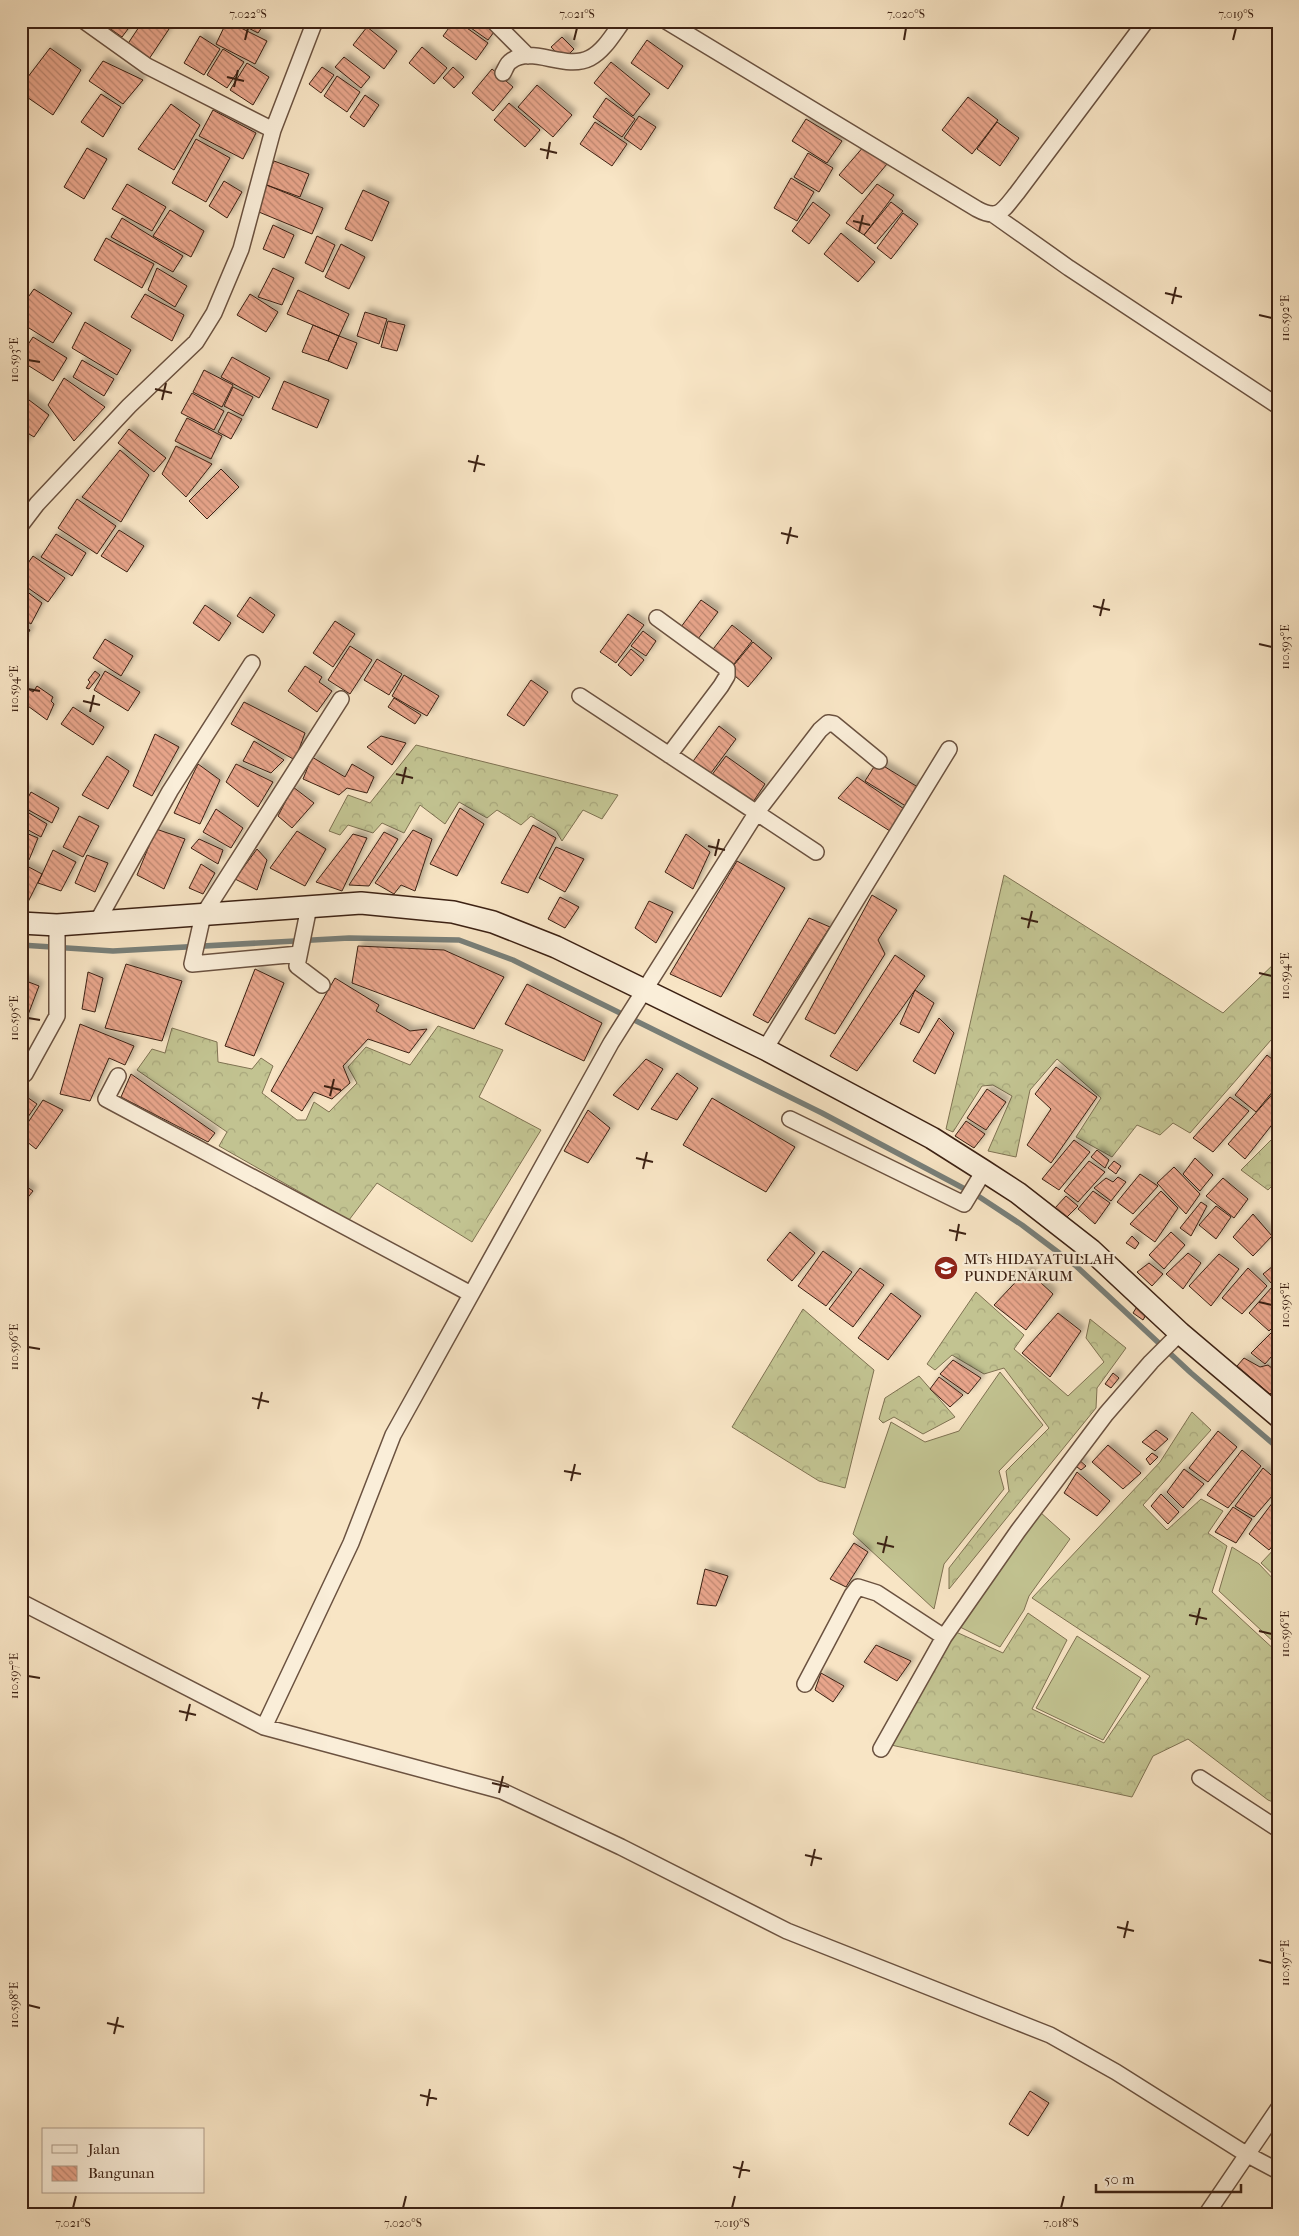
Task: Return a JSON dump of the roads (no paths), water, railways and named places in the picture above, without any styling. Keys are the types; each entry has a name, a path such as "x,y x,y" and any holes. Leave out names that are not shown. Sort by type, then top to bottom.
{"main road":[{"path":"21,923 57,931 97,922 361,903 453,912 493,922 556,947 640,996 765,1049 932,1138 981,1176 1018,1193 1091,1250 1176,1337 1278,1416"}],"street":[{"path":"84,21 147,66 274,130"},
{"path":"21,525 37,504 129,406 196,342 210,320 241,249 274,130 315,21"},
{"path":"493,21 528,56"},
{"path":"502,74 510,61 523,56 573,63 590,58 606,44 623,21"},
{"path":"666,21 977,209 986,214 994,215 1000,213 1016,194 1146,21"},
{"path":"994,215 1069,268 1278,406"},
{"path":"657,618 727,669 727,676 721,686 669,755"},
{"path":"97,922 170,790 252,663"},
{"path":"580,696 816,852"},
{"path":"300,952 192,964 203,915 341,699"},
{"path":"264,1727 351,1543 393,1435 611,1044 757,812 820,730 828,723 834,724 879,761"},
{"path":"765,1049 949,749"},
{"path":"309,907 297,966 322,985"},
{"path":"21,1076 25,1074 57,1016 57,931"},
{"path":"118,1076 106,1099 471,1294"},
{"path":"790,1119 964,1204 981,1176"},
{"path":"881,1749 944,1636 1030,1515 1106,1414 1151,1362 1176,1337"},
{"path":"805,1684 852,1594 858,1587 877,1593 944,1636"},
{"path":"21,1602 264,1727 502,1791 621,1847 787,1931 1050,2035 1116,2072 1246,2154 1278,2170"},
{"path":"1200,1778 1278,1830"},
{"path":"1206,2215 1278,2109"}],"waterway":[{"path":"21,945 113,951 349,938 459,940 513,960 822,1113 978,1196 1022,1225 1075,1265 1191,1373 1278,1448"}],"place":[{"name":"MTs HIDAYATULLAH PUNDENARUM","path":"946,1268"}]}
